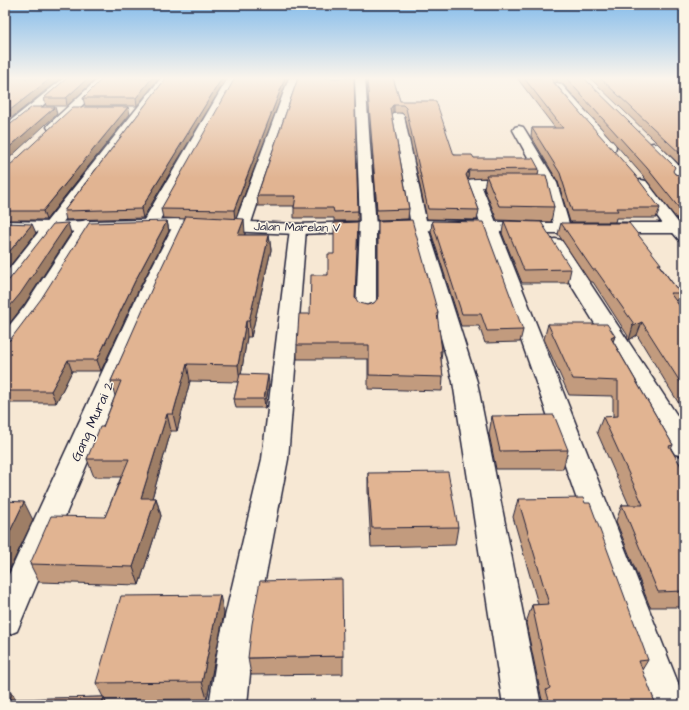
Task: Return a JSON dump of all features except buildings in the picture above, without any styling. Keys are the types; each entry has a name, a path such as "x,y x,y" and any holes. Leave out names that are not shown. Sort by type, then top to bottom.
{"street":[{"path":"5,131 30,111"},
{"path":"42,137 70,111"},
{"path":"5,286 140,111"},
{"path":"149,225 214,111"},
{"path":"242,226 282,111"},
{"path":"362,111 368,227 366,311"},
{"path":"579,111 618,157"},
{"path":"398,116 420,225 465,382 522,705"},
{"path":"519,130 550,183 553,228 684,448"},
{"path":"643,137 683,178 678,180"},
{"path":"633,175 681,231"},
{"path":"550,183 473,183 668,705"},
{"name":"Jalan Marelan V","path":"5,226 50,227 182,224 298,229 420,225 681,231"},
{"name":"Gang Murai 2","path":"5,620 149,292 182,224"},
{"path":"5,345 33,310 86,225"},
{"path":"228,705 236,642 275,459 298,229"}]}
